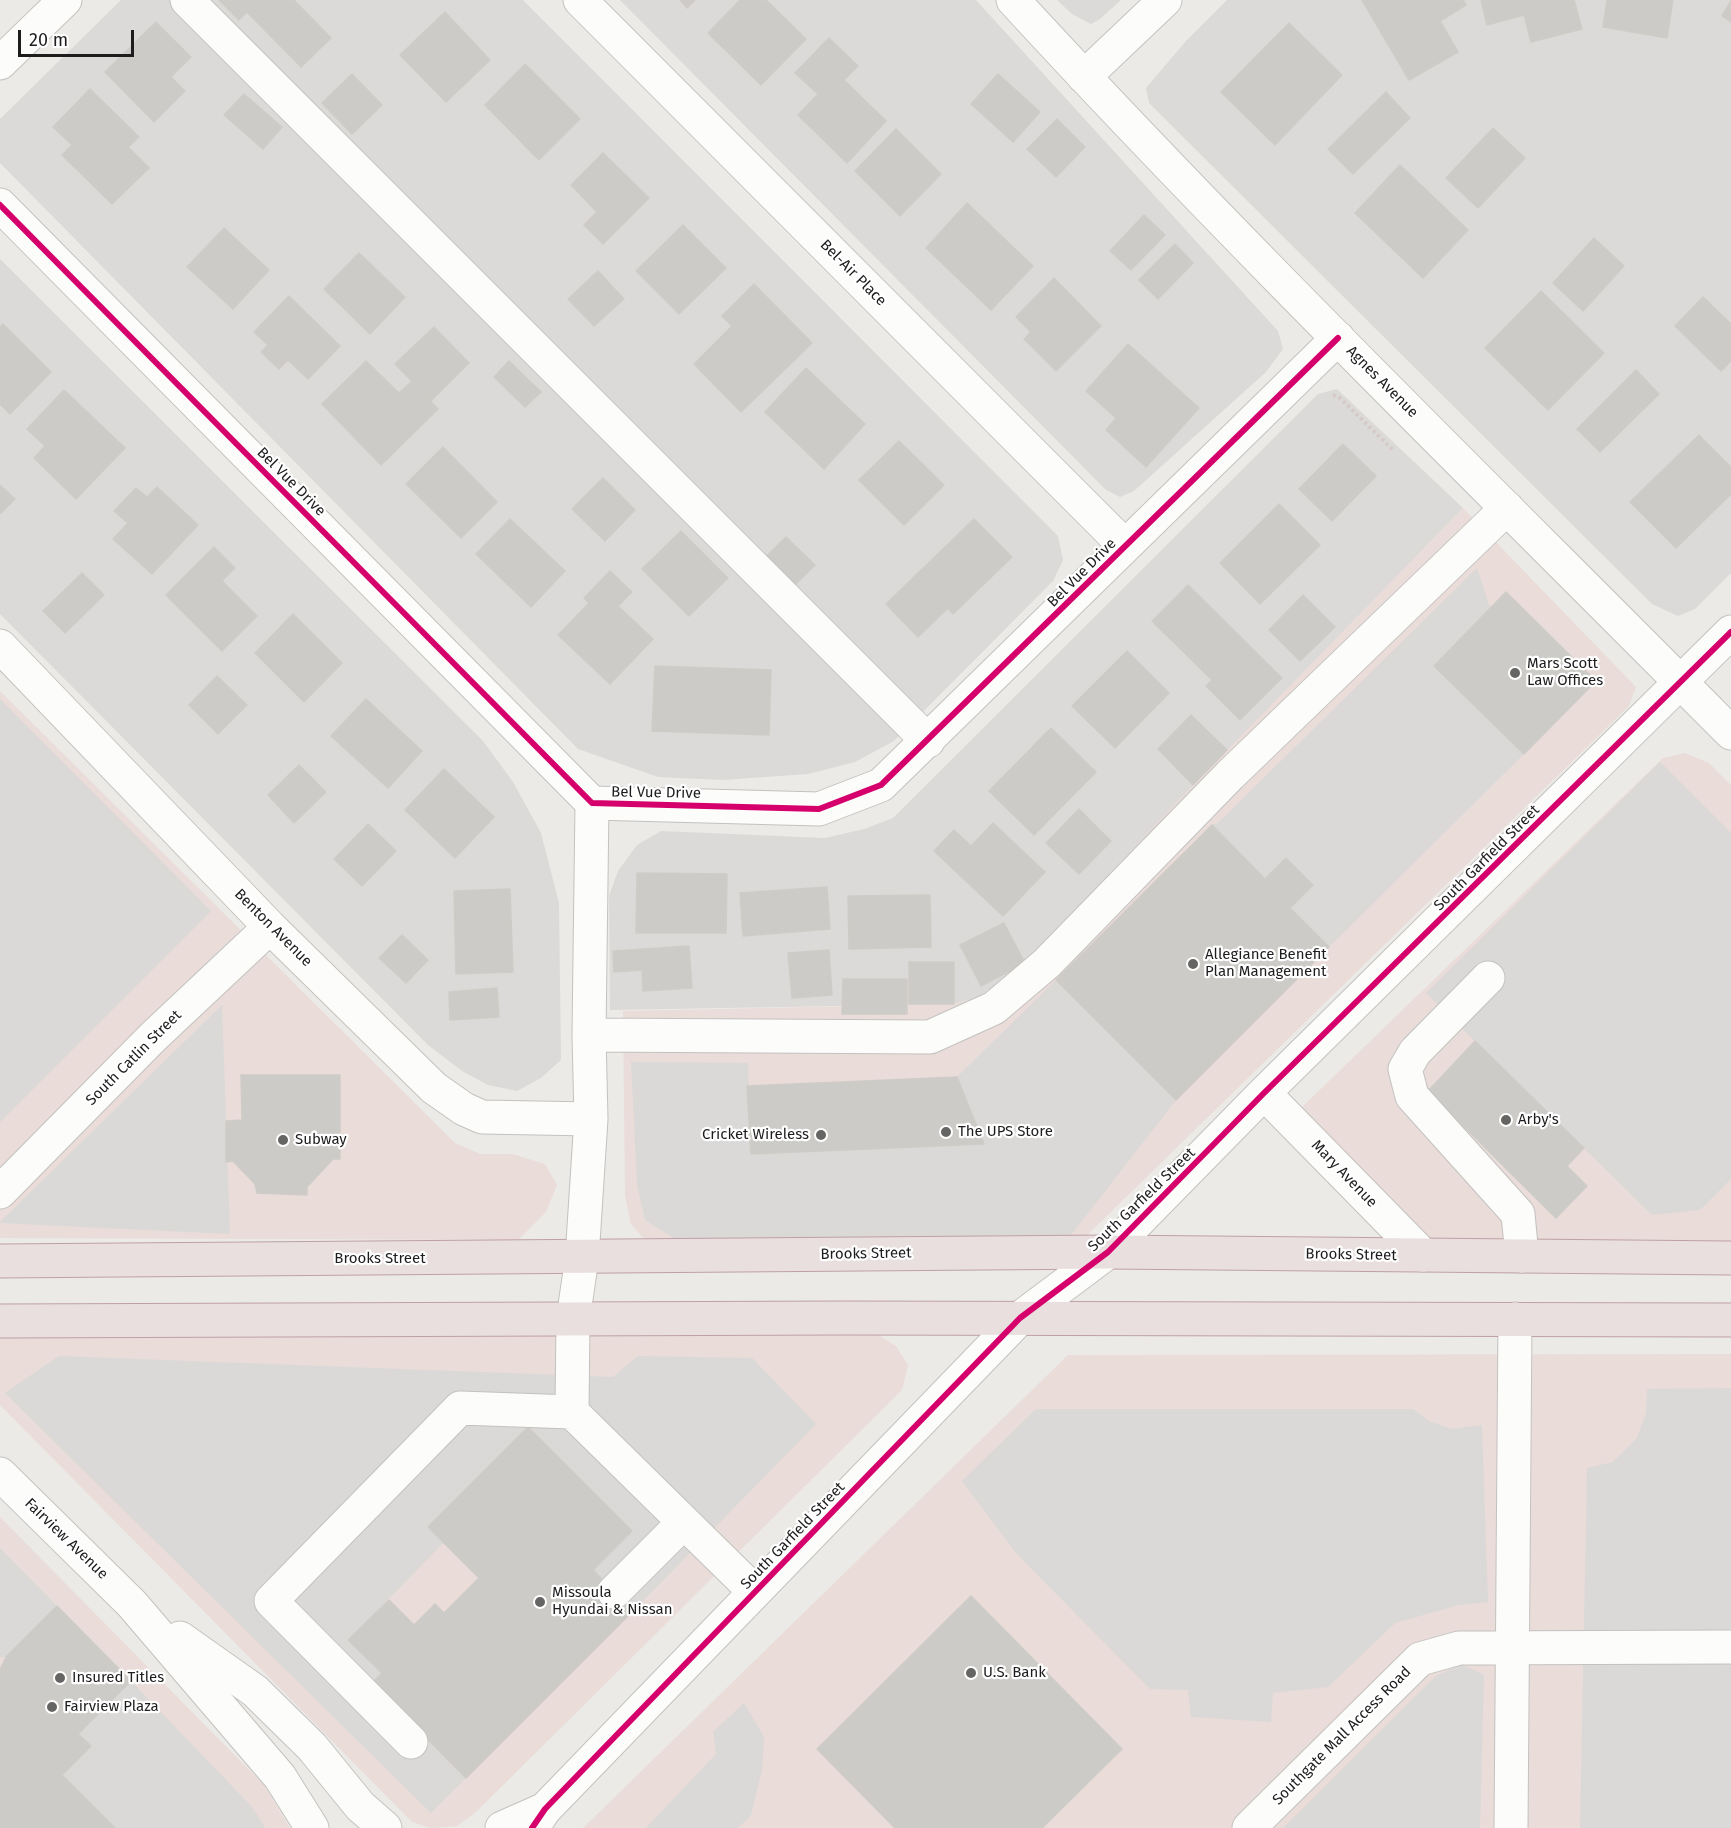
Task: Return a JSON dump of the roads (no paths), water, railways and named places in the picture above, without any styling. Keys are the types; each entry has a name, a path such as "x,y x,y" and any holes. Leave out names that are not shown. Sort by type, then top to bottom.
{"highway":[{"name":"Brooks Street","path":"0,1261 1108,1252 1731,1258"},
{"path":"0,1321 573,1318 1731,1320"}],"street":[{"path":"0,63 65,0"},
{"path":"187,0 928,741"},
{"name":"Bel-Air Place","path":"580,0 1125,546"},
{"name":"Agnes Avenue","path":"1013,0 1084,77 1338,338 1731,733"},
{"path":"1084,77 1165,0"},
{"name":"Bel Vue Drive","path":"0,205 592,804 819,809 881,785 1338,338"},
{"path":"589,1035 930,1037 994,1008 1047,963 1245,760 1507,508"},
{"name":"South Garfield Street","path":"538,1819 1020,1318 1108,1252 1264,1093 1731,632"},
{"name":"Benton Avenue","path":"6,666 434,1088 464,1109 482,1117 591,1119"},
{"name":"Bel Vue Drive","path":"572,1412 573,1318 582,1258 591,1119 589,1035 592,804"},
{"name":"South Catlin Street","path":"0,1192 153,1038 270,927"},
{"path":"1488,978 1415,1052 1405,1070 1412,1096 1518,1214 1522,1256"},
{"name":"Mary Avenue","path":"1264,1093 1423,1255"},
{"path":"1511,1828 1515,1319"},
{"path":"411,1742 271,1601 460,1408 572,1412 755,1592"},
{"name":"Fairview Avenue","path":"0,1474 132,1604"},
{"path":"614,1592 683,1523"},
{"path":"132,1604 255,1691 312,1747 366,1817 386,1828"},
{"path":"132,1604 280,1777 312,1828"},
{"name":"Southgate Mall Access Road","path":"1249,1828 1420,1659 1459,1648 1512,1646 1731,1647"},
{"path":"502,1828 538,1819"}],"place":[{"name":"Mars Scott Law Offices","path":"1515,673"},
{"name":"Allegiance Benefit Plan Management","path":"1193,964"},
{"name":"Arby's","path":"1506,1120"},
{"name":"The UPS Store","path":"946,1132"},
{"name":"Cricket Wireless","path":"821,1135"},
{"name":"Subway","path":"283,1140"},
{"name":"Missoula Hyundai & Nissan","path":"540,1602"},
{"name":"U.S. Bank","path":"971,1673"},
{"name":"Insured Titles","path":"60,1678"},
{"name":"Fairview Plaza","path":"52,1707"}]}
